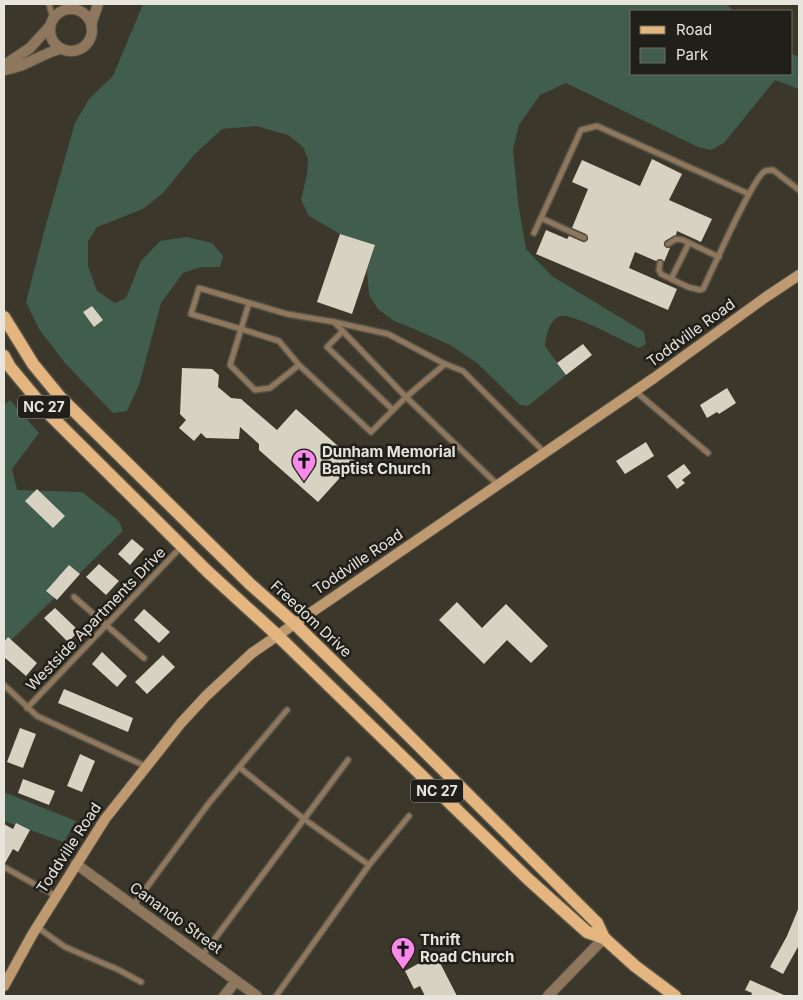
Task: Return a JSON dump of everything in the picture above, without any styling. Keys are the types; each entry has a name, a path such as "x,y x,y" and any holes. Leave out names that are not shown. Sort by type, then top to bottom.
{"main road":[{"name":"Freedom Drive","path":"4,317 8,334 60,397 250,584 295,624 597,923 604,938"},
{"name":"Freedom Drive","path":"4,356 10,367 50,415 182,546 528,879 587,932 604,938 635,966 674,996"}],"street":[{"path":"4,70 9,62 30,48 63,10 82,4"},
{"path":"4,70 14,70 41,55 60,49 74,51 86,45 90,39 91,25 98,4"},
{"path":"69,7 84,14 91,25"},
{"path":"51,23 51,39 60,49"},
{"name":"Toddville Road","path":"4,986 37,927 105,819 145,766 206,696 252,652 636,391 799,275"},
{"name":"Canando Street","path":"76,864 257,996"},
{"path":"548,996 604,938"},
{"path":"224,996 236,981"}],"lane":[{"path":"50,4 51,23"},
{"path":"534,233 581,130 597,126 749,194"},
{"path":"660,263 659,270 661,274 697,290 703,289 759,177 765,171 773,170 799,190"},
{"path":"541,218 584,238"},
{"path":"668,244 676,239 719,257"},
{"path":"671,279 689,243"},
{"path":"445,364 406,397 371,432 299,364 279,341 191,314 199,288 287,314 388,334 445,364 463,371 545,453"},
{"path":"249,303 230,365 254,390 270,388 299,364"},
{"path":"334,322 406,397 498,485"},
{"path":"343,331 327,347 393,410"},
{"path":"636,391 708,453"},
{"name":"Westside Apartments Drive","path":"27,708 182,546"},
{"path":"74,597 144,658"},
{"path":"4,685 27,708 49,723 145,766"},
{"path":"133,906 209,803 286,710"},
{"path":"202,956 348,760"},
{"path":"239,767 304,819 369,865"},
{"path":"276,996 369,865 409,816"},
{"path":"4,868 56,896"},
{"path":"37,927 65,947 119,970 141,982"}],"green space":[{"path":"143,4 727,4 732,10 630,10 630,75 793,75 793,54 799,57 799,89 775,80 724,143 711,150 698,147 566,83 540,95 519,125 513,149 518,202 526,249 552,276 644,332 646,344 639,348 575,318 560,316 556,318 547,333 545,346 566,375 528,406 520,405 477,363 450,345 394,321 378,309 369,295 367,271 375,245 340,234 309,216 301,200 307,174 308,159 303,147 288,135 256,126 222,129 194,155 163,193 143,209 97,227 88,241 88,266 97,291 115,303 126,298 141,261 160,241 186,237 212,243 223,256 220,267 201,267 183,273 161,303 139,385 127,411 113,413 65,363 39,329 26,302 75,123 89,99 113,76"},
{"path":"10,400 39,433 12,469 17,490 82,492 119,521 123,531 4,647 4,405"},
{"path":"4,792 76,821 64,842 4,821"}],"building":[{"path":"652,159 682,174 669,200 712,219 701,242 677,231 676,235 665,241 665,247 670,248 664,262 661,259 656,261 635,252 629,268 677,289 668,310 536,254 546,230 567,239 569,236 583,242 588,240 586,234 572,228 588,189 572,182 582,160 640,186"},
{"path":"340,234 375,245 352,314 317,302"},
{"path":"92,306 103,320 94,327 83,312"},
{"path":"583,344 592,355 566,375 557,363"},
{"path":"182,368 212,369 219,375 218,387 231,398 241,399 277,430 296,409 355,461 318,502 259,450 259,444 240,427 239,439 206,438 201,433 194,441 179,428 186,420 180,414"},
{"path":"727,388 736,403 719,414 717,412 707,418 700,405"},
{"path":"646,442 654,456 625,474 616,461"},
{"path":"684,464 691,473 682,480 685,483 677,489 667,476"},
{"path":"37,489 65,516 53,528 25,501"},
{"path":"132,539 144,549 130,565 118,554"},
{"path":"99,564 119,581 106,595 86,577"},
{"path":"69,565 80,574 57,600 46,591"},
{"path":"457,602 482,628 506,604 548,646 531,663 507,640 484,664 439,620"},
{"path":"55,608 79,631 68,642 44,618"},
{"path":"144,609 170,632 159,643 134,620"},
{"path":"8,637 37,663 26,676 4,657 4,642"},
{"path":"102,652 127,676 117,687 92,664"},
{"path":"163,655 175,667 147,694 135,682"},
{"path":"64,689 133,718 128,732 58,703"},
{"path":"20,728 36,734 23,768 7,762"},
{"path":"80,754 95,761 82,792 67,786"},
{"path":"23,779 55,791 49,805 18,793"},
{"path":"16,823 30,830 18,852 13,849 4,863 4,824 13,829"},
{"path":"799,907 799,945 783,974 770,967 787,936"},
{"path":"438,959 457,996 425,996 420,986 414,989 405,971 425,960 427,964"},
{"path":"750,980 786,996 751,996 752,993 745,990"}],"place":[{"name":"Dunham Memorial Baptist Church","path":"304,482"},
{"name":"Thrift Road Church","path":"403,970"}]}
